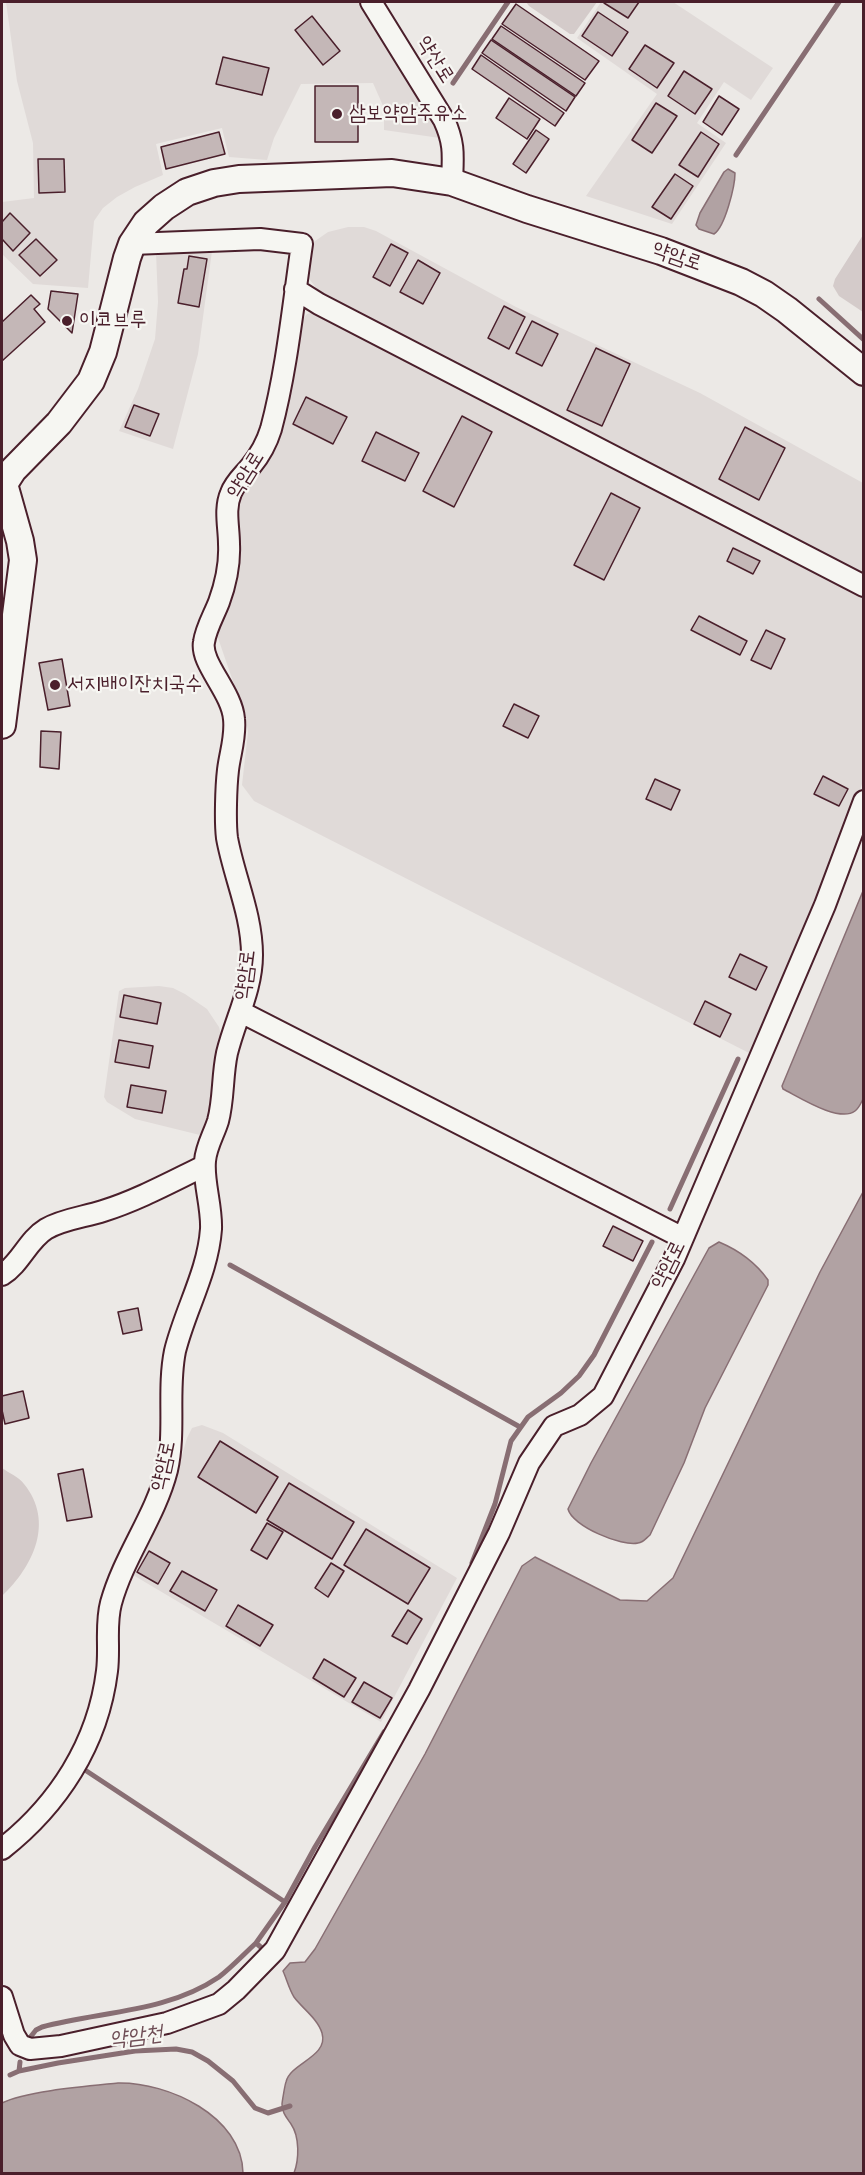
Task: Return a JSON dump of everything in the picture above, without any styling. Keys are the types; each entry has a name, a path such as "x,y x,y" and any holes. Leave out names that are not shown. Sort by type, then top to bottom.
{"street":[{"name":"약산로","path":"371,2 444,120 452,137 454,154 452,182"},
{"name":"약암로","path":"2,725 22,560 20,541 3,482 58,423 91,381 104,352 132,244 146,224 164,207 187,192 214,183 239,179 359,173 392,173 452,182 527,209 661,251 741,282 787,310 864,372"},
{"name":"약암로","path":"2,1850 37,1819 71,1774 94,1726 107,1673 109,1615 112,1600 128,1557 155,1506 167,1469 175,1353 197,1290 211,1234 212,1211 204,1166 207,1149 217,1125 222,1104 226,1058 250,976 252,952 246,906 227,835 228,771 234,738 234,720 231,703 204,653 204,641 226,580 230,545 228,500 232,489 263,449 270,431 284,367 302,244 260,239 132,244"},
{"path":"295,289 864,586"},
{"name":"약암로","path":"2,1997 14,2035 20,2045 30,2049 61,2046 167,2023 219,2004 275,1950 419,1690 498,1533 529,1463 554,1426 580,1415 603,1396 683,1238 825,905 864,801"},
{"path":"241,1012 683,1238"},
{"path":"2,1275 17,1263 44,1231 130,1201 204,1166"}],"shaded area":[{"path":"6,2 361,2 442,129 440,138 384,130 384,108 373,83 301,84 274,138 267,160 229,157 222,128 156,144 163,175 117,197 103,208 94,221 88,288 33,284 2,254 2,202 34,198 33,143 17,81"},
{"path":"526,2 597,2 574,34 570,34"},
{"path":"601,2 673,2 773,68 751,100 724,82 697,123 726,143 672,224 586,196 657,94 577,38"},
{"path":"728,169 735,173 735,179 729,206 722,223 714,234 699,229 696,225 700,213"},
{"path":"348,227 364,227 376,231 516,307 700,393 863,483 863,579 347,311 317,289 307,276 308,246 328,232"},
{"path":"863,235 864,312 839,296 833,286 835,279"},
{"path":"212,251 198,354 173,449 119,431 138,389 155,339 158,302 156,252"},
{"path":"314,312 863,594 863,781 844,836 753,1055 254,801 242,785 248,732 246,719 218,638 218,630 235,576 239,531 238,502 242,492 263,467 280,436 292,387 303,319 307,314"},
{"path":"863,891 863,1099 855,1111 839,1114 809,1103 783,1089 782,1086"},
{"path":"159,986 173,988 207,1009 219,1027 221,1035 217,1052 213,1107 204,1136 135,1119 107,1102 104,1097 119,991 125,988"},
{"path":"863,1192 863,2173 294,2173 298,2155 297,2142 294,2129 283,2110 285,2086 289,2075 315,2054 323,2041 320,2028 294,1997 283,1971 290,1963 305,1962 315,1949 425,1754 522,1566 535,1557 620,1600 647,1601 673,1578 820,1272"},
{"path":"719,1242 740,1253 752,1263 768,1280 768,1285 705,1408 684,1463 650,1535 643,1541 631,1543 598,1534 578,1522 568,1509 709,1248"},
{"path":"202,1425 223,1433 457,1578 381,1722 128,1572 163,1504 192,1428"},
{"path":"2,1468 22,1482 33,1499 38,1513 39,1528 31,1558 23,1572 2,1596"},
{"path":"118,2083 138,2084 158,2089 199,2106 216,2119 230,2135 239,2153 243,2173 2,2173 2,2103 42,2092"}],"building":[{"path":"605,2 639,2 628,18"},
{"path":"516,4 599,61 585,80 502,24"},
{"path":"598,12 628,32 612,56 582,36"},
{"path":"312,16 340,51 323,65 295,30"},
{"path":"501,26 585,83 576,96 492,39"},
{"path":"491,40 575,97 566,111 482,53"},
{"path":"645,45 674,63 657,88 629,69"},
{"path":"481,55 564,113 555,126 472,69"},
{"path":"223,57 269,68 262,95 216,84"},
{"path":"684,71 712,89 695,114 668,96"},
{"name":"삼보약암주유소","path":"315,86 358,86 358,142 315,142"},
{"path":"719,96 739,109 722,135 703,122"},
{"path":"509,98 540,119 527,139 496,118"},
{"path":"656,103 677,116 652,153 632,140"},
{"path":"536,130 549,139 526,173 513,164"},
{"path":"219,132 225,154 166,169 161,147"},
{"path":"701,132 719,144 698,177 679,165"},
{"path":"38,159 64,159 65,192 39,193"},
{"path":"675,174 693,186 671,219 652,207"},
{"path":"10,213 30,233 13,251 2,239 2,222"},
{"path":"36,239 57,260 40,276 19,255"},
{"path":"391,244 408,253 390,286 373,277"},
{"path":"189,256 207,259 199,307 178,303 184,269 187,269"},
{"path":"418,260 440,273 423,304 400,292"},
{"name":"이코브루","path":"51,291 78,294 72,333 48,309"},
{"path":"31,295 40,304 34,309 45,322 2,361 2,322"},
{"path":"504,306 525,317 509,349 488,338"},
{"path":"532,321 558,334 542,366 516,353"},
{"path":"596,348 630,364 602,426 567,410"},
{"path":"306,397 347,417 333,444 293,424"},
{"path":"134,405 159,414 150,436 125,427"},
{"path":"462,416 492,432 454,507 423,491"},
{"path":"745,427 785,448 759,500 719,479"},
{"path":"376,432 419,453 405,481 362,461"},
{"path":"611,493 640,508 604,580 574,565"},
{"path":"733,548 760,561 753,574 727,561"},
{"path":"699,616 747,641 740,655 691,630"},
{"path":"766,630 785,639 771,669 751,660"},
{"name":"서지배이잔치국수","path":"62,659 70,706 48,710 39,663"},
{"path":"514,704 539,716 528,738 503,726"},
{"path":"41,731 61,732 59,769 40,767"},
{"path":"823,776 848,789 839,806 814,794"},
{"path":"655,779 680,790 671,810 646,799"},
{"path":"740,954 767,967 756,990 729,977"},
{"path":"124,995 161,1003 157,1024 120,1017"},
{"path":"705,1001 731,1014 720,1037 694,1024"},
{"path":"119,1040 153,1046 149,1068 115,1062"},
{"path":"131,1085 166,1091 162,1113 127,1107"},
{"path":"613,1226 643,1241 633,1261 603,1246"},
{"path":"138,1308 142,1330 123,1334 118,1312"},
{"path":"23,1391 29,1418 5,1424 2,1396"},
{"path":"220,1441 278,1477 256,1513 198,1477"},
{"path":"83,1469 92,1517 67,1521 58,1474"},
{"path":"289,1483 354,1522 332,1559 267,1520"},
{"path":"267,1523 283,1532 267,1559 251,1550"},
{"path":"366,1529 430,1568 408,1604 344,1565"},
{"path":"149,1551 170,1563 158,1584 137,1572"},
{"path":"331,1563 344,1571 328,1597 315,1588"},
{"path":"182,1571 217,1590 205,1611 170,1591"},
{"path":"238,1605 273,1625 260,1646 226,1626"},
{"path":"408,1610 422,1619 407,1644 392,1636"},
{"path":"324,1659 356,1678 344,1697 313,1678"},
{"path":"364,1682 392,1698 380,1718 352,1702"}],"waterway":[{"path":"453,83 508,2"},
{"path":"736,155 839,2"},
{"path":"819,299 864,340"},
{"path":"670,1209 738,1059"},
{"path":"472,1563 495,1504 511,1441 528,1417 561,1393 579,1376 594,1355 652,1242"},
{"path":"230,1265 520,1427"},
{"path":"256,1943 285,1902 384,1732"},
{"path":"85,1770 285,1902"},
{"path":"28,2040 36,2030 42,2027 177,1998 219,1977 256,1943 263,1949"},
{"name":"약암천","path":"10,2075 58,2063 135,2051 176,2049 192,2052 208,2061 233,2081 255,2108 268,2113 290,2106"},
{"path":"19,2071 20,2062"}],"place":[{"name":"삼보약암주유소","path":"337,114"},
{"name":"이코브루","path":"67,321"},
{"name":"서지배이잔치국수","path":"55,685"}]}
